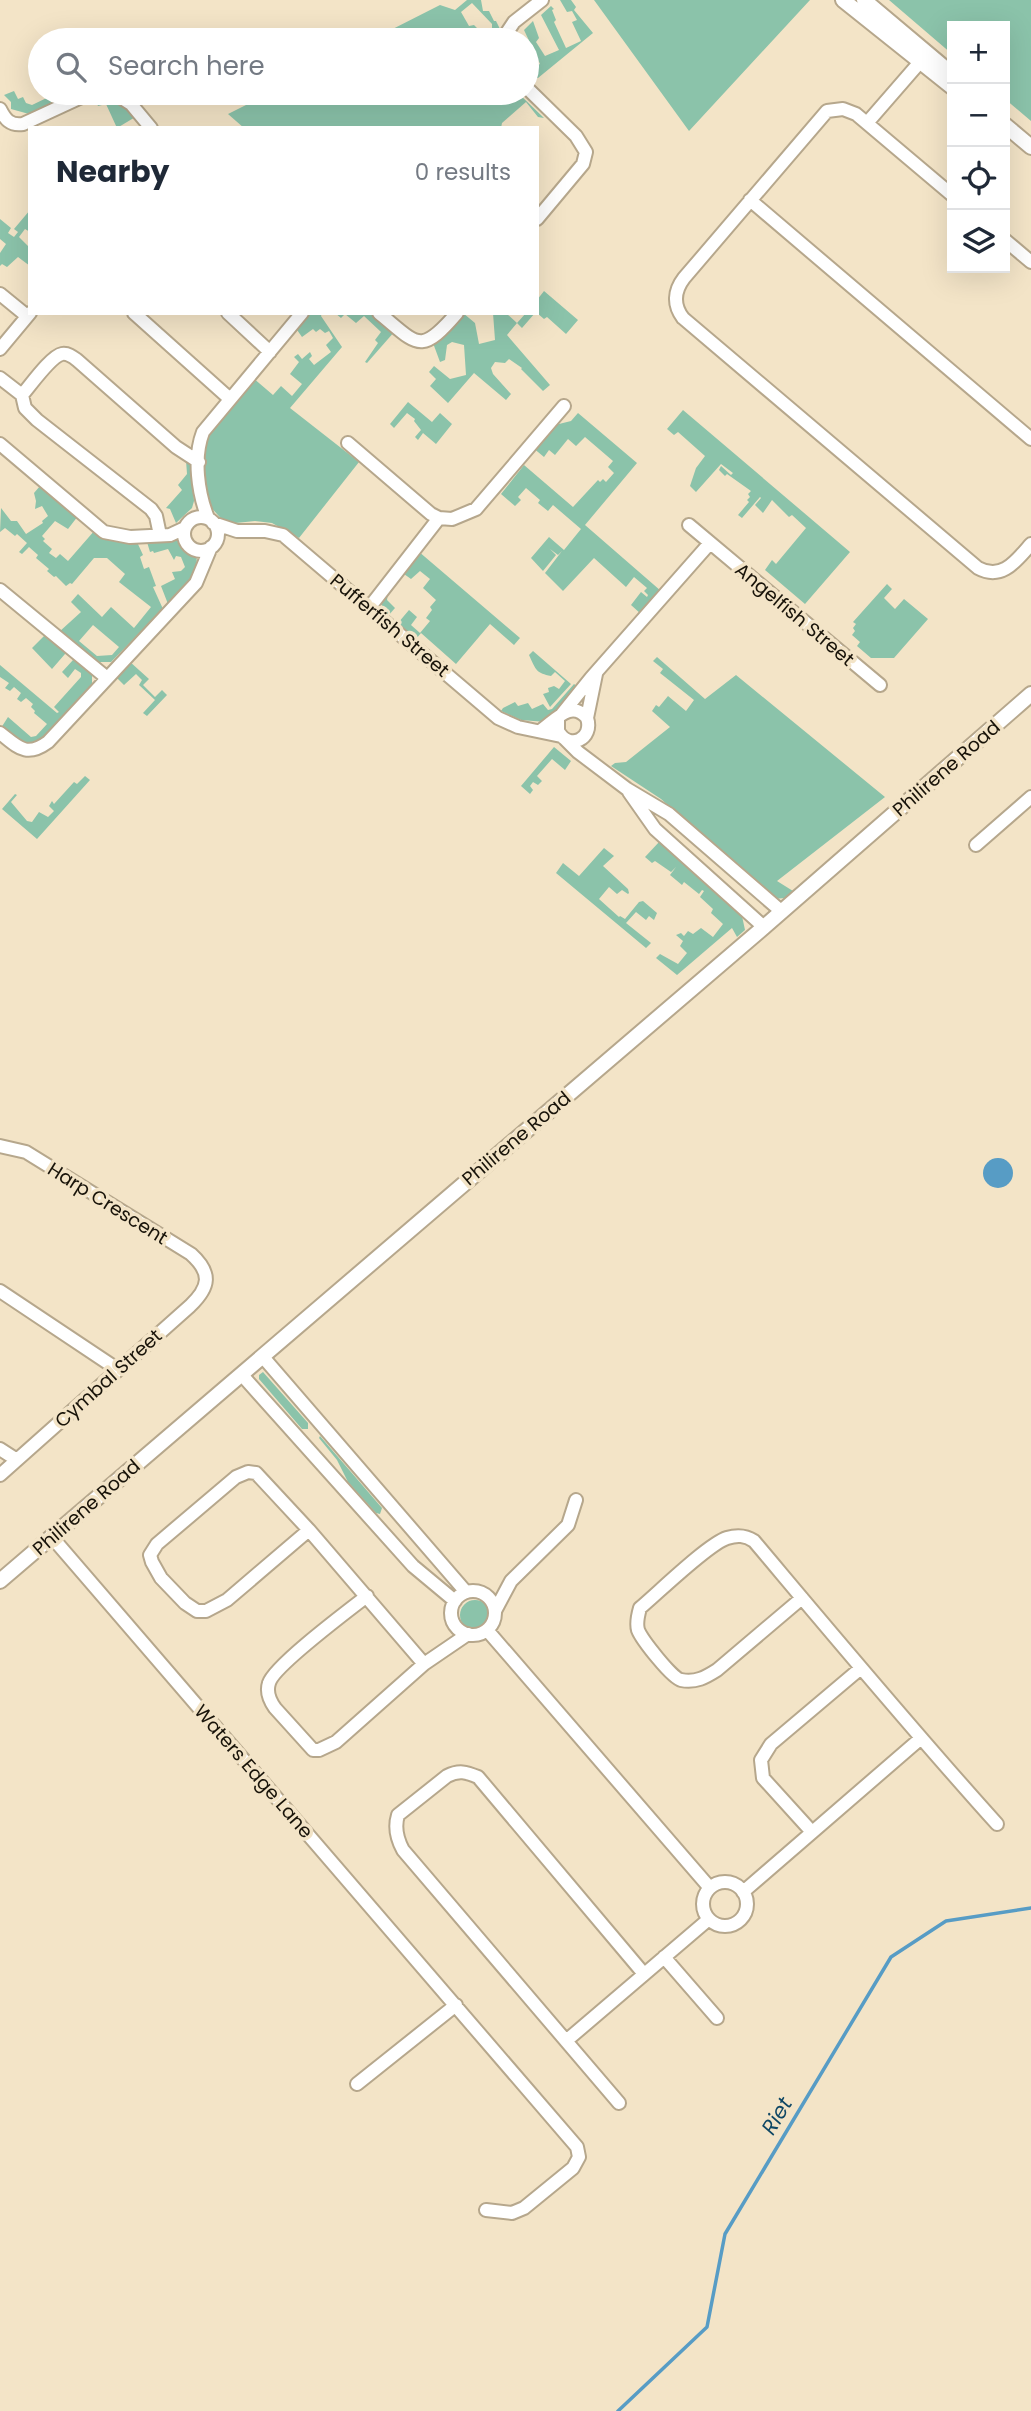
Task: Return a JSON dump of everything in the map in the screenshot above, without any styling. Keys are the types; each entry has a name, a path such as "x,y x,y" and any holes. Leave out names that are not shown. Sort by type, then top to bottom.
{"street":[{"path":"510,28 542,0"},
{"path":"843,0 948,84"},
{"path":"864,0 947,70"},
{"path":"867,123 920,62"},
{"path":"539,100 583,144 587,155 579,170 539,217"},
{"path":"0,109 13,124 33,120 65,105"},
{"path":"133,105 149,126"},
{"path":"947,191 850,111 827,111 678,286 676,305 683,318 978,568 994,573 1003,571 1031,544"},
{"path":"1010,129 1031,147"},
{"path":"750,200 1031,439"},
{"path":"1010,244 1031,262"},
{"path":"0,294 28,314"},
{"path":"0,349 29,315"},
{"path":"136,315 230,399"},
{"path":"230,315 270,352"},
{"path":"0,733 20,749 27,751 41,747 200,578 218,532 200,498 199,462 203,432 300,315"},
{"path":"381,315 411,340 422,342 433,339 455,315"},
{"path":"22,394 51,361 61,354 66,354 77,360 176,447 199,462"},
{"path":"0,378 22,394 25,408 37,420 151,509 165,535"},
{"path":"348,443 431,514 452,519 475,509 564,406"},
{"name":"Pufferfish Street","path":"0,444 104,533 120,537 165,535 202,517 237,531 265,531 283,536 498,718 518,727 563,738 626,789 668,814 781,911"},
{"path":"200,498 188,524 191,547 203,570"},
{"path":"369,608 439,518"},
{"name":"Angelfish Street","path":"689,525 880,685"},
{"path":"191,547 214,545 237,531"},
{"name":"Pufferfish Street","path":"165,535 191,547"},
{"path":"596,674 587,718 587,733 575,742 563,738 558,731 560,716 596,674 710,543"},
{"path":"0,590 107,678"},
{"name":"Philirene Road","path":"0,1581 764,927 1031,694"},
{"path":"540,731 573,709 587,718"},
{"path":"587,733 593,762"},
{"name":"Pufferfish Street","path":"626,789 655,829 764,927"},
{"path":"976,845 1031,797"},
{"path":"725,892 740,875"},
{"name":"Harp Crescent","path":"0,1146 26,1152 191,1254 204,1268 206,1275"},
{"name":"Cymbal Street","path":"0,1475 202,1294 206,1275"},
{"path":"0,1292 117,1369"},
{"path":"263,1357 424,1542 461,1597"},
{"path":"242,1375 413,1566 461,1597 482,1594 512,1581"},
{"path":"302,1442 320,1424"},
{"path":"0,1449 17,1460"},
{"path":"309,1530 227,1600 205,1611 197,1611 185,1604 161,1578 150,1556 157,1544 225,1485 248,1472 256,1473 309,1530 424,1664"},
{"path":"367,1596 276,1672 268,1685 270,1701 309,1747 319,1750 336,1741 437,1654 468,1634 487,1630 512,1581 568,1525 576,1500"},
{"path":"802,1598 703,1679 691,1681 676,1678 638,1630 637,1617 640,1608 718,1542 739,1535 748,1537 754,1541 861,1668 920,1739 997,1824"},
{"name":"Waters Edge Lane","path":"51,1536 575,2143 579,2152 578,2162 524,2208 512,2213 486,2210"},
{"path":"482,1594 491,1601 495,1611"},
{"path":"461,1597 452,1614 456,1626 468,1634"},
{"path":"437,1654 456,1626"},
{"path":"487,1630 710,1888"},
{"path":"812,1832 763,1779 761,1760 771,1744 861,1668"},
{"path":"743,1892 920,1739"},
{"path":"619,2103 403,1850 398,1841 398,1815 456,1772 467,1772 478,1777 644,1973"},
{"path":"729,1883 743,1892 746,1909 739,1921 723,1926 709,1919 703,1905 710,1888 729,1883"},
{"path":"566,2041 709,1919"},
{"path":"664,1956 717,2018"},
{"path":"357,2084 456,2006"}],"green space":[{"path":"467,0 481,0 483,11 489,11 500,28 492,28 492,24 472,3 461,12 469,26 474,25 477,28 395,28 440,5 455,10"},
{"path":"560,0 571,0 576,7 574,10 593,33 539,77 539,47 545,56 559,50 541,15 551,6 554,9 554,22 566,48 581,41 572,22 577,20 572,11 567,12"},
{"path":"594,0 810,0 689,131"},
{"path":"889,0 1031,0 1031,121 1010,103 1010,21 947,21 947,50"},
{"path":"533,21 535,28 526,28"},
{"path":"14,91 18,99 23,97 28,105 47,105 29,114 11,109 11,102 4,95"},
{"path":"106,105 123,105 137,116 120,126 116,126"},
{"path":"246,105 523,105 501,126 242,126 228,114"},
{"path":"528,105 544,118 538,117"},
{"path":"28,212 28,231 25,229 19,237 28,246 28,264 18,257 7,267 2,264 0,266 0,253 6,244 0,239 0,219 11,228 8,233 14,237 18,232 14,229"},
{"path":"544,291 578,320 566,334 547,317 544,319 539,315 539,297"},
{"path":"321,315 342,347 290,408 359,462 299,538 272,523 255,521 226,524 207,503 203,474 205,438 252,377 273,395 281,386 292,396 302,384 290,374 299,362 294,357 298,354 302,359 310,352 312,356 309,359 314,365 331,352 326,345 333,338 329,331 325,333 320,329 316,332 313,329 302,337 295,327 306,320 305,316"},
{"path":"346,315 375,315 395,331 367,363 365,362 378,343 375,340 381,332 364,316 356,323"},
{"path":"461,315 465,315 475,323 479,344 495,340 493,315 508,315 517,323 507,335 550,385 543,391 522,368 509,359 505,363 495,362 491,368 511,394 506,400 474,373 448,403 430,386 436,379 429,372 434,366 450,379 466,375 464,345 452,342 447,345 445,360 440,362 433,343"},
{"path":"524,315 533,315 522,328 517,323"},
{"path":"408,402 432,422 440,413 452,424 436,444 423,433 418,440 415,437 421,430 415,419 407,413 394,428 390,424"},
{"path":"683,410 850,552 805,604 765,570 772,560 776,564 806,528 792,515 789,517 772,500 763,513 755,505 760,497 742,518 738,515 749,502 748,494 751,491 727,474 725,476 719,470 721,466 731,475 733,473 721,464 696,492 690,486 696,468 705,456 678,432 674,435 667,429"},
{"path":"578,413 637,463 585,525 661,591 641,614 631,605 641,592 647,597 644,591 647,588 634,577 626,587 594,558 563,591 545,573 562,551 558,555 550,549 556,555 543,571 531,558 549,537 564,550 581,529 553,505 548,511 526,488 518,497 521,500 515,506 501,494 524,465 573,507 598,480 600,482 603,479 606,482 614,473 608,467 613,461 585,437 576,446 568,439 555,455 549,450 544,457 532,447 551,426 571,421"},
{"path":"186,460 192,465 194,501 192,508 176,523 170,509 166,508 182,490 178,485 187,474"},
{"path":"40,486 78,516 68,529 55,521 42,536 45,539 43,541 52,549 49,553 56,558 60,554 68,561 95,530 137,542 143,555 140,557 144,569 149,567 156,586 153,587 163,609 111,662 97,662 59,632 81,612 71,602 78,594 102,617 111,607 134,628 151,607 119,582 125,574 107,558 94,558 72,584 66,586 47,571 49,569 36,558 38,555 29,547 22,554 19,552 27,543 5,528 0,532 1,508 11,521 17,521 26,534 43,523 48,516 42,506 35,509 34,493","holes":["93,625 119,647 112,655 97,656 79,641"]},
{"path":"177,538 196,555 197,562 193,576 168,604 161,586 175,579 172,572 181,571 185,567 181,557 176,556 174,560 168,549 150,552 147,542"},
{"path":"418,551 520,638 514,645 490,624 456,664 421,633 416,639 398,623 409,610 417,617 411,625 420,633 430,621 426,618 436,600 423,588 430,579 420,571 411,579 404,574 388,593 387,600 395,608 388,616 381,602"},
{"path":"887,584 892,589 884,598 895,609 904,599 928,619 894,658 871,658 857,646 860,642 852,635 856,624 853,622"},
{"path":"46,634 65,650 65,654 52,669 32,648"},
{"path":"533,651 571,684 550,707 543,694 554,686 559,689 565,681 555,672 551,676 537,670 529,655"},
{"path":"657,657 705,699 736,675 885,797 777,881 793,891 785,898 774,899 661,799 611,766 626,762 670,727 652,711 656,705 659,707 668,696 686,711 694,700 660,673 663,669 653,661"},
{"path":"76,659 92,675 92,685 41,740 23,744 1,728 8,717 31,737 36,736 47,724 34,713 31,707 33,704 26,698 21,702 17,699 21,693 14,687 10,691 5,688 9,683 0,677 0,665 57,713 59,712 54,707 81,677 81,673 75,669 68,678 62,672"},
{"path":"129,661 149,679 143,685 155,697 162,690 167,695 147,716 143,713 155,700 139,685 142,680 136,674 124,685 115,676"},
{"path":"574,684 578,687 546,722 521,720 501,711 515,702 518,706 528,703 532,709 543,704 548,710 552,709"},
{"path":"554,747 571,761 565,770 552,759 537,776 542,781 538,785 533,782 530,786 533,790 530,794 521,786"},
{"path":"85,776 90,780 37,839 2,809 15,794 17,795 11,802 27,821 32,822 39,812 48,817 54,811 49,806 52,801 54,804 74,782 77,784"},
{"path":"660,841 742,916 745,930 737,937 732,928 677,975 656,958 660,954 678,964 687,953 680,946 683,941 676,935 681,933 684,936 688,931 693,934 701,928 713,937 723,924 711,913 713,909 700,897 704,891 699,894 670,875 676,867 671,872 645,857"},
{"path":"604,848 614,856 603,866 629,893 622,890 617,894 609,887 599,899 625,919 639,902 643,901 657,913 654,920 649,916 646,920 636,912 626,923 651,943 646,948 556,873 563,863 579,876"},
{"path":"263,1372 308,1423 308,1429 302,1429 259,1379"},
{"path":"320,1436 382,1508 380,1514 376,1513 348,1482"},
{"path":"475,1600 486,1604 490,1615 486,1626 475,1630 464,1626 460,1615 464,1604"}],"water":[{"path":"998,1158 1004,1159 1012,1167 1012,1179 1004,1187 998,1188 992,1187 984,1179 983,1173 984,1167 992,1159"}],"waterway":[{"name":"Riet","path":"618,2411 707,2327 725,2234 891,1957 946,1921 1031,1908"}]}
